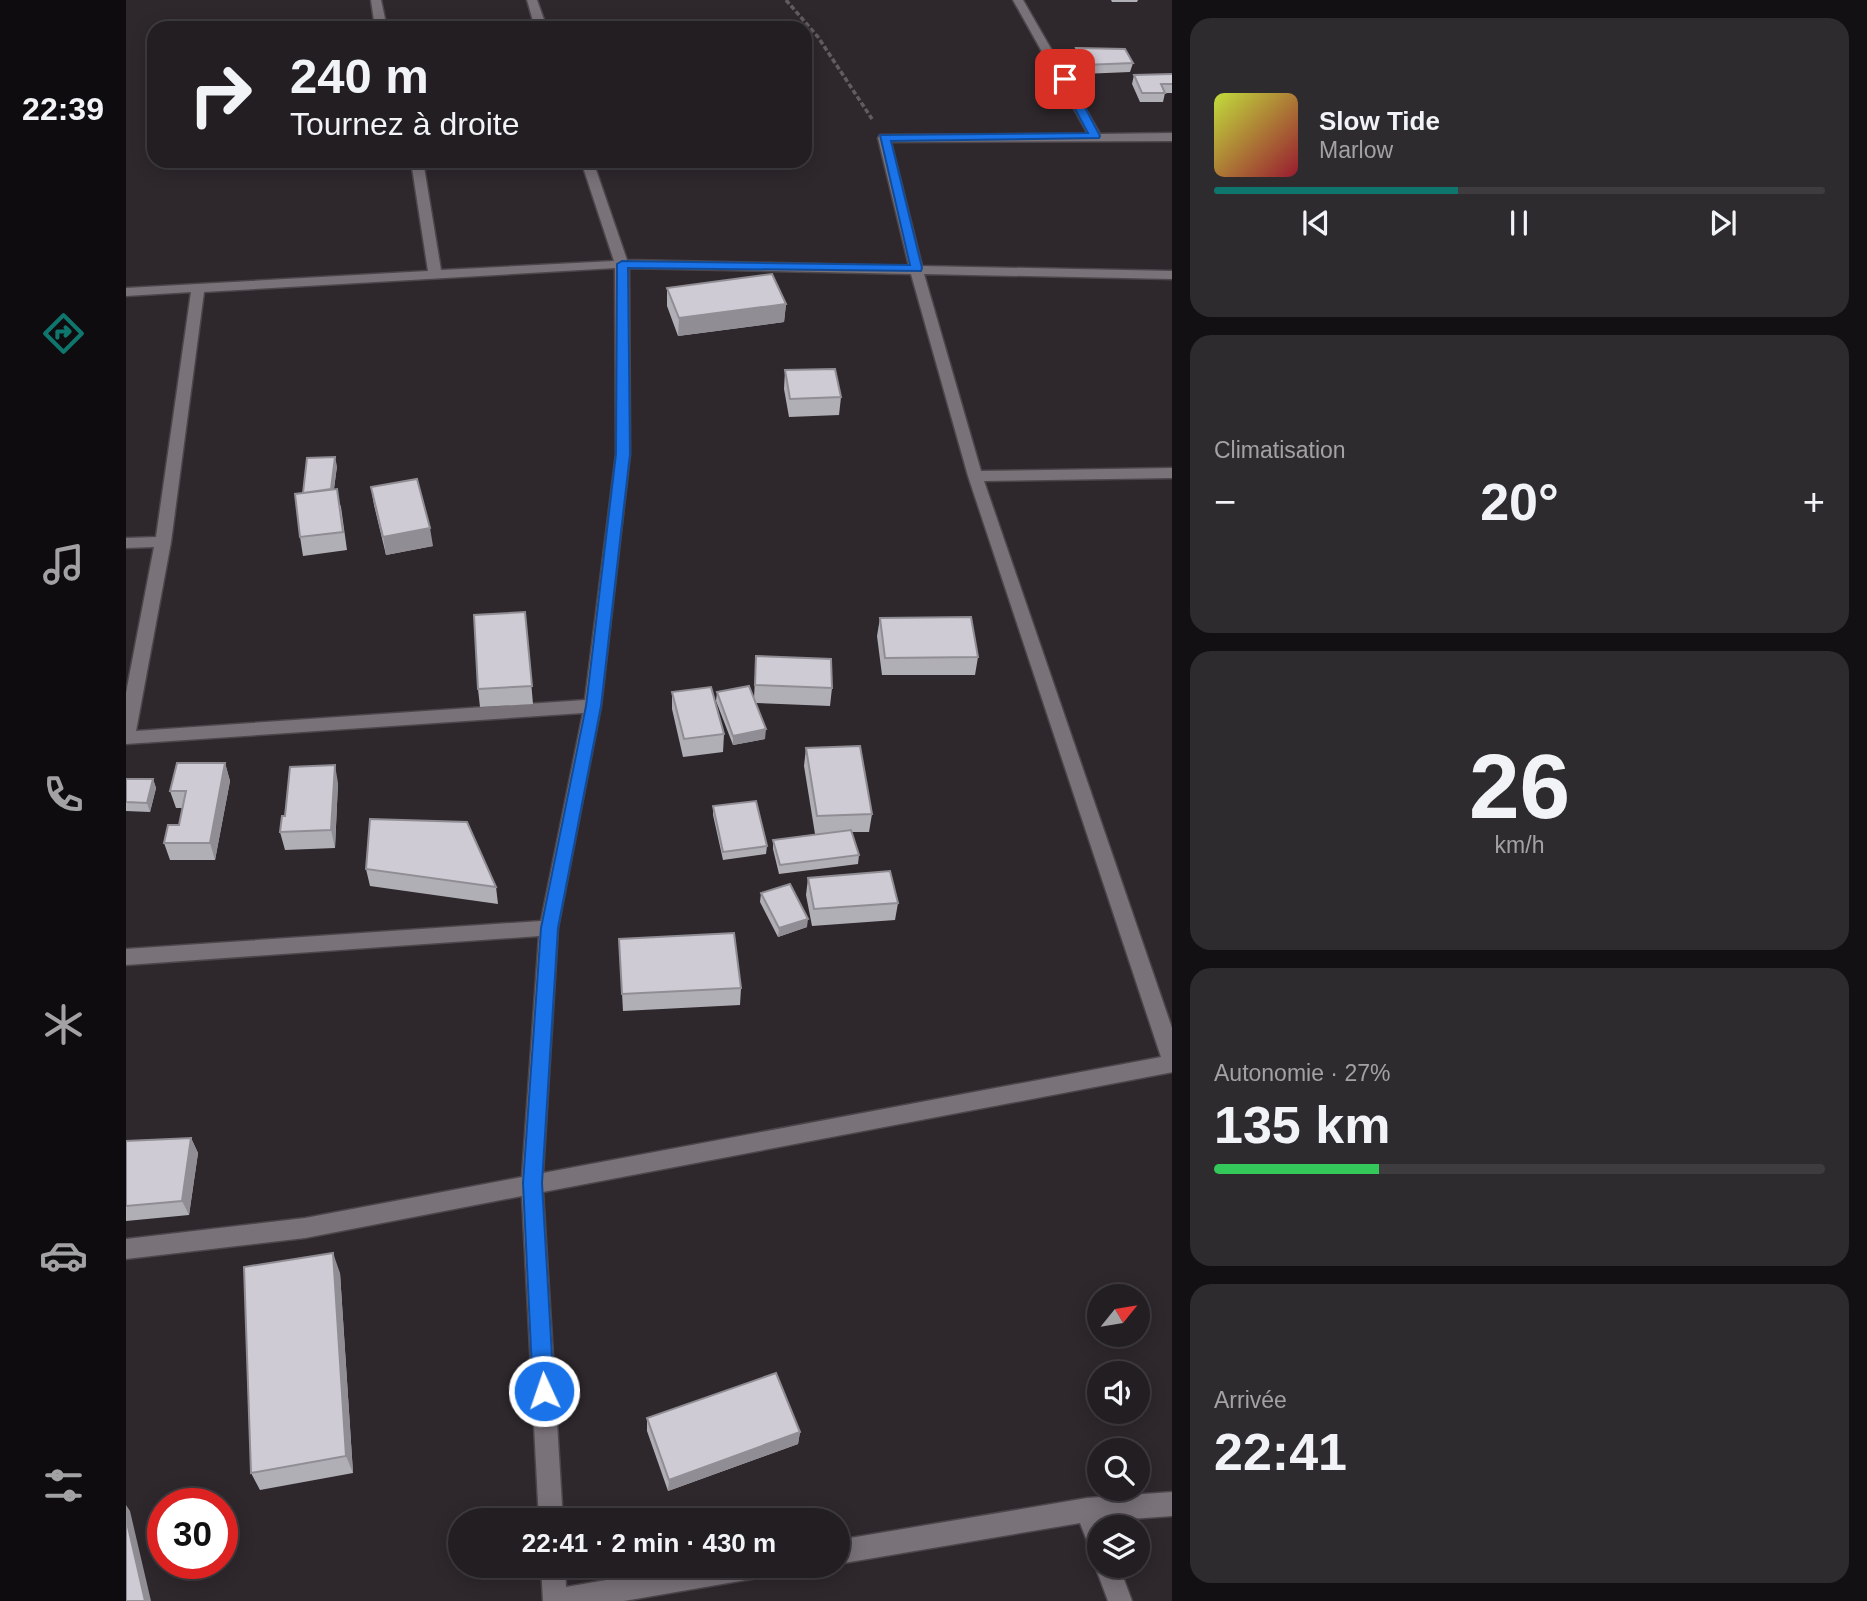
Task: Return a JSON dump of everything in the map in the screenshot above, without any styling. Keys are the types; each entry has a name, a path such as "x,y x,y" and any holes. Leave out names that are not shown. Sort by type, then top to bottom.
{"street":[{"path":"376,0 380,21"},
{"path":"532,0 539,21"},
{"path":"1018,0 1031,27 1074,93 1095,136"},
{"path":"126,1249 305,1228 1172,1062 975,476 916,268 884,138 1172,136"},
{"path":"418,168 435,274"},
{"path":"550,1508 533,1183 550,928 593,706 623,454 622,264 589,168"},
{"path":"126,292 622,264 1172,275"},
{"path":"198,287 163,542 126,737 593,706"},
{"path":"975,476 1172,472"},
{"path":"126,543 163,542"},
{"path":"126,957 550,928"},
{"path":"850,1550 1087,1510 1172,1504"},
{"path":"1087,1510 1089,1515"},
{"path":"554,1578 555,1601 688,1578"},
{"path":"1111,1578 1120,1601"}],"path":[{"path":"786,0 804,21"},
{"path":"812,30 884,138"}],"building":[{"path":"1076,48 1125,49 1133,63 1084,65"},
{"path":"1172,74 1172,84 1161,84 1165,93 1142,93 1134,75"},
{"path":"772,274 786,304 679,318 667,288"},
{"path":"835,369 841,397 790,399 785,370"},
{"path":"335,457 331,489 303,493 307,458"},
{"path":"417,479 430,528 383,537 371,487"},
{"path":"337,489 343,532 300,537 295,494"},
{"path":"525,612 532,686 478,689 474,615"},
{"path":"971,617 978,657 885,658 880,618"},
{"path":"756,656 831,659 832,688 755,685"},
{"path":"749,686 766,729 733,736 717,692"},
{"path":"711,687 724,734 684,739 672,692"},
{"path":"860,746 872,814 817,816 806,748"},
{"path":"177,763 225,763 210,843 164,843 168,825 179,825 186,791 170,791"},
{"path":"335,765 331,830 280,832 282,816 285,816 290,767"},
{"path":"126,779 153,779 147,803 126,802"},
{"path":"756,801 767,846 723,852 713,806"},
{"path":"370,819 467,822 496,887 366,869"},
{"path":"851,830 859,855 780,865 773,840"},
{"path":"890,871 898,903 814,909 808,878"},
{"path":"790,884 808,919 779,928 761,893"},
{"path":"734,933 741,988 622,994 619,939"},
{"path":"191,1138 182,1201 126,1206 126,1141"},
{"path":"333,1253 346,1456 251,1473 244,1267"},
{"path":"776,1373 800,1432 669,1480 647,1418"},
{"path":"126,1518 145,1601 126,1601"}],"route":[{"path":"544,1391 533,1183 550,928 593,706 623,454 622,264 916,268 884,138 1095,136 1065,79"}]}
